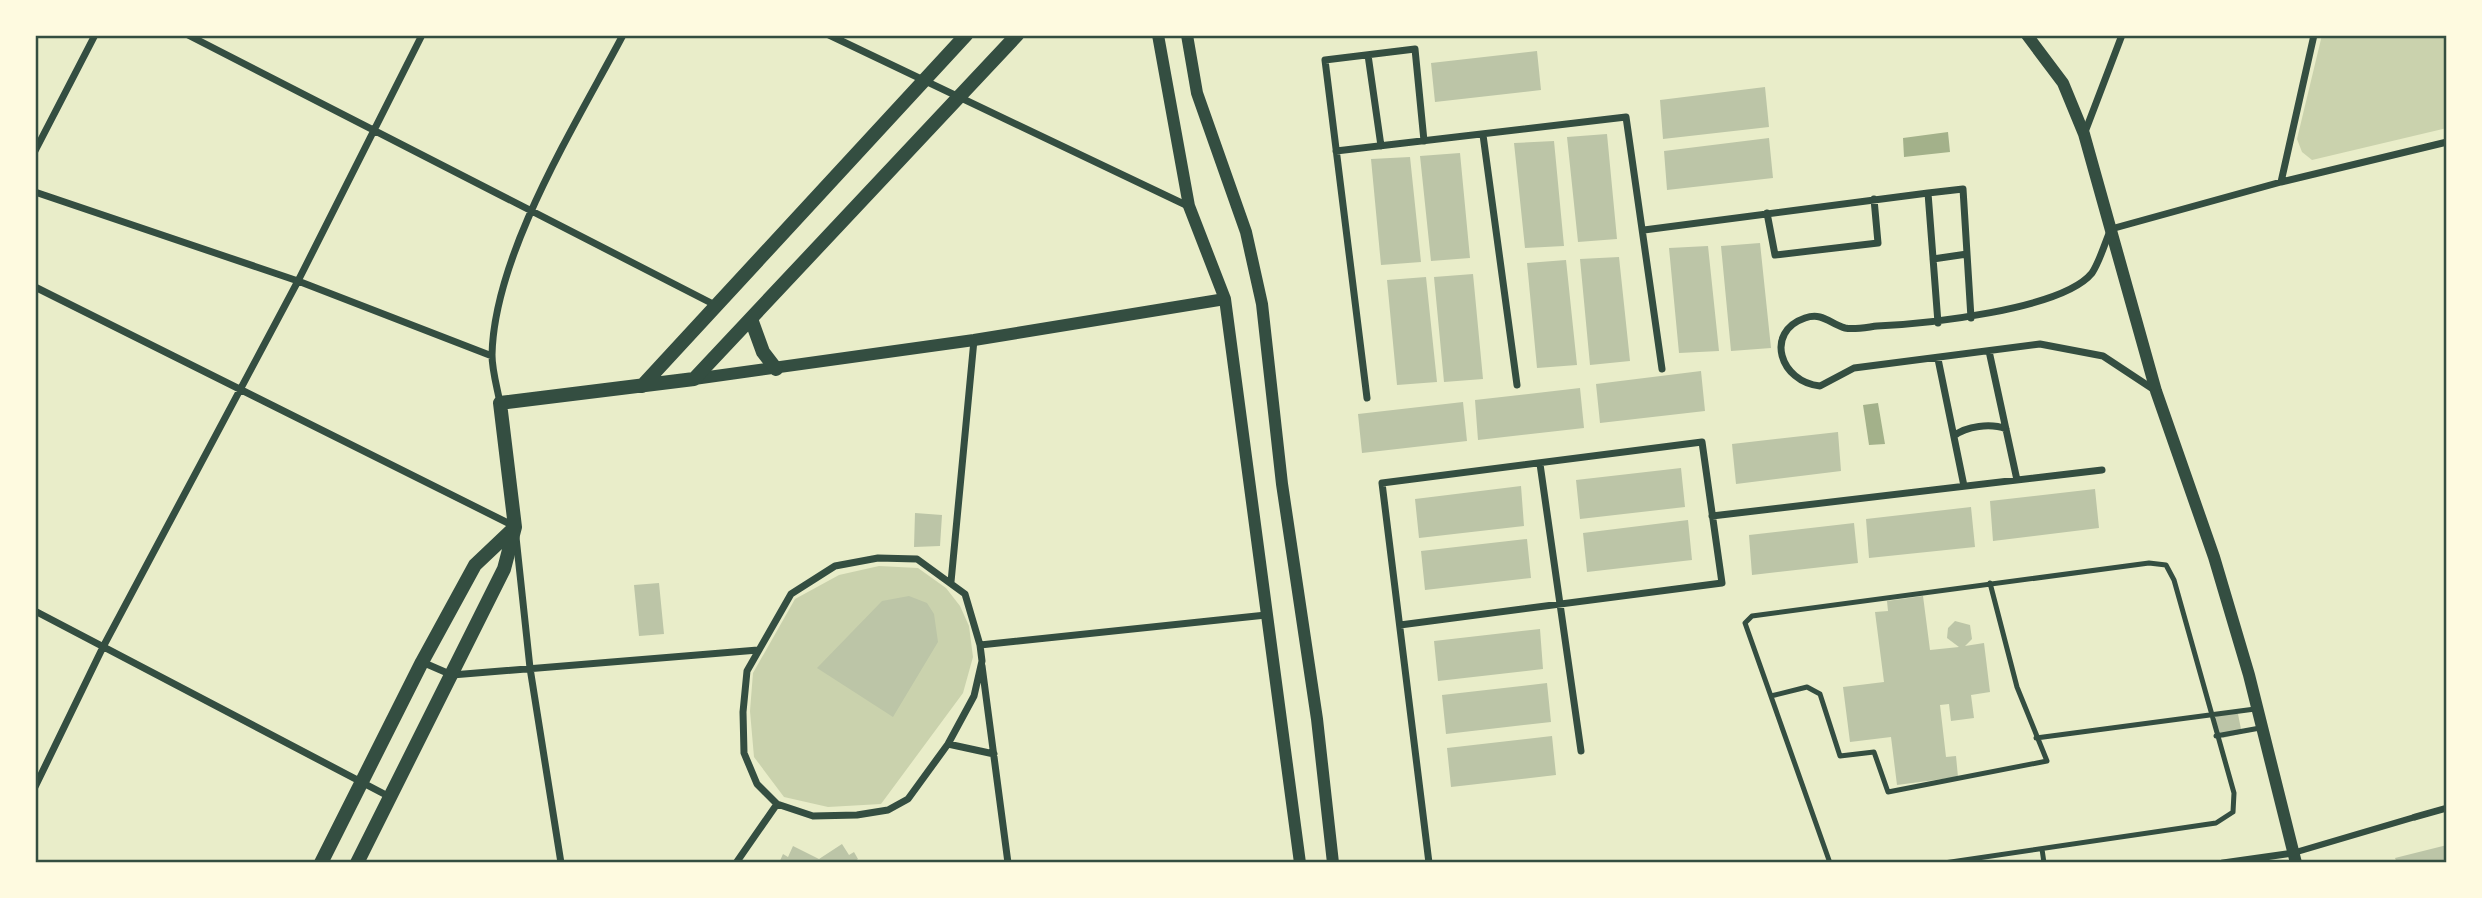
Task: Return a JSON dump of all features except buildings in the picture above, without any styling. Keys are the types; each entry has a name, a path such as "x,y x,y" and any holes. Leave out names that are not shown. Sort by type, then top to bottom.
{"main road":[{"path":"642,386 966,35"},
{"path":"357,863 388,796 500,577 515,527 500,403 694,379 1017,35"},
{"path":"751,319 763,352 776,369"},
{"path":"321,863 422,662 475,565 515,527"}],"street":[{"path":"35,151 95,35"},
{"path":"188,35 717,306"},
{"path":"35,787 103,647 298,281 422,35"},
{"path":"500,403 492,356 499,303 531,210 623,35"},
{"path":"829,35 957,99 1189,206"},
{"path":"1158,35 1189,206 1224,299 1300,863"},
{"path":"1187,35 1197,93 1246,232 1262,304 1282,484 1317,719 1333,863"},
{"path":"2027,35 2063,83 2084,134 2156,391 2214,557 2258,708 2295,858"},
{"path":"2084,134 2122,35"},
{"path":"2281,182 2314,35"},
{"path":"1367,398 1325,60 1415,49 1424,141"},
{"path":"1368,55 1381,146"},
{"path":"1336,151 1626,117 1662,369"},
{"path":"1483,135 1517,385"},
{"path":"2111,229 2281,182 2447,142"},
{"path":"1644,230 1963,189 1971,318"},
{"path":"35,192 298,281 492,356"},
{"path":"1928,193 1938,323"},
{"path":"1766,213 1775,255 1878,243 1874,199"},
{"path":"2111,229 2091,273 2065,291 1971,318 1938,323 1844,328 1830,318 1807,317 1788,330 1781,352 1783,363 1798,380 1820,386 1854,368 2040,344 2103,356 2156,391"},
{"path":"1933,260 1967,254"},
{"path":"35,287 242,388 515,527 530,668 561,863"},
{"path":"694,379 974,340 1224,299"},
{"path":"951,582 974,340"},
{"path":"1989,351 2017,480"},
{"path":"1938,359 1964,486"},
{"path":"1954,436 1962,429 1997,425 2006,429"},
{"path":"1400,625 1722,583 1702,442 1381,483 1429,863"},
{"path":"1540,464 1581,751"},
{"path":"1712,516 2102,470"},
{"path":"982,661 974,696 948,744 908,799 888,810 858,815 813,817 777,804 757,784 744,753 743,712 747,671 791,594 835,566 878,558 917,559 965,594 980,645 1008,863"},
{"path":"35,611 388,796"},
{"path":"980,645 1266,615"},
{"path":"422,662 452,675 758,650"},
{"path":"948,744 993,754"},
{"path":"736,863 777,804"},
{"path":"2223,863 2295,858 2447,808"}],"lane":[{"path":"1830,863 1745,623 1752,616 2149,563 2166,565 2174,580 2234,793 2233,812 2216,823 1944,863"},
{"path":"1771,696 1807,688 1820,694 1840,756 1874,751 1888,792 2047,761 2017,687 1990,583"},
{"path":"2036,738 2258,708"},
{"path":"2216,736 2263,727"},
{"path":"2042,849 2044,863"}],"shaded area":[{"path":"2322,35 2447,35 2447,128 2312,160 2302,152 2297,139"},
{"path":"1948,132 1950,152 1904,157 1903,138"},
{"path":"1878,403 1885,444 1869,445 1863,405"},
{"path":"879,566 918,568 946,588 960,606 969,626 973,657 963,693 881,804 828,807 784,797 754,757 750,711 753,673 795,599 839,575"}]}
